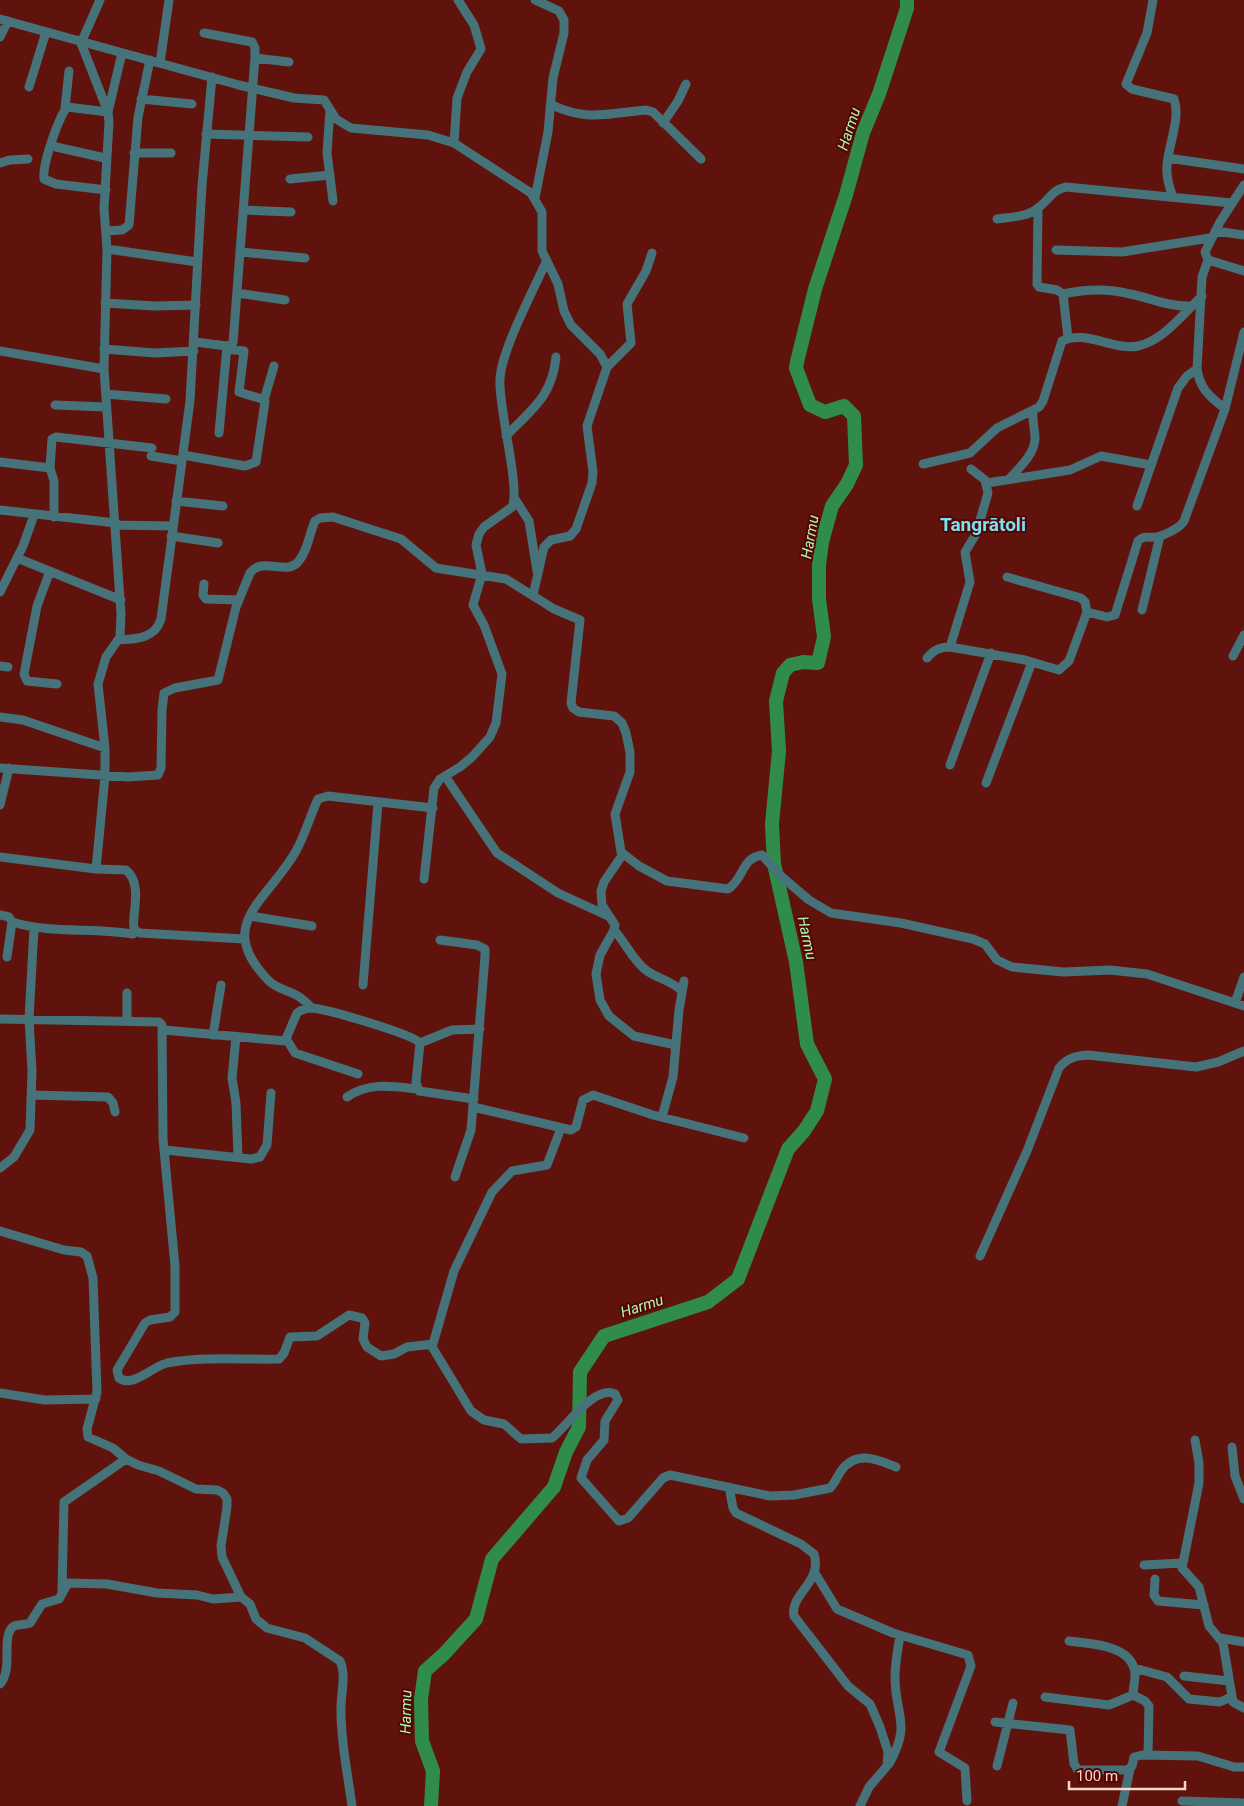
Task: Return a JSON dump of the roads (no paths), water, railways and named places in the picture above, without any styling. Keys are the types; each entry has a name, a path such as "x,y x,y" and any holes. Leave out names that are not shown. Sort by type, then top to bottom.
{"street":[{"path":"100,0 81,43 108,112"},
{"path":"160,63 169,0"},
{"path":"454,143 457,98 481,49 474,25 458,0"},
{"path":"535,0 559,12 564,20 561,49 551,91 552,105 535,198"},
{"path":"1153,0 1147,33 1126,84 1132,89 1174,99 1176,111 1168,158 1168,183 1173,197"},
{"path":"0,37 4,20 81,43 253,88 294,98 324,100 336,119 354,129 428,135 454,143 518,184 535,198 542,212 541,244 546,262 558,284 564,311 571,325 600,354 607,368"},
{"path":"30,86 46,32"},
{"path":"204,33 252,42 256,48 233,343 227,347"},
{"path":"96,869 105,776 105,748 98,684 106,657 121,634 121,600 106,407 104,350 108,112 122,53"},
{"path":"255,58 289,62"},
{"path":"106,231 122,230 129,225 134,153 141,99 150,60"},
{"path":"69,71 65,108 44,173 46,181 106,190"},
{"path":"118,640 144,637 159,625 183,458 195,347 197,262 212,77"},
{"path":"663,123 678,101 686,84"},
{"path":"141,99 192,104"},
{"path":"552,105 570,114 587,116 646,110 655,114 701,159"},
{"path":"65,108 73,106 108,112"},
{"path":"330,109 327,145 333,201"},
{"path":"206,134 308,136"},
{"path":"52,144 56,147 105,158"},
{"path":"134,153 171,152"},
{"path":"1168,158 1244,170"},
{"path":"0,163 10,160 28,159"},
{"path":"290,179 330,175"},
{"path":"1225,409 1204,392 1197,368 1203,271 1208,260 1205,252 1212,235 1244,185"},
{"path":"997,219 1019,216 1038,208 1051,194 1066,187 1232,203"},
{"path":"1038,208 1037,284 1045,290 1057,290 1063,294 1093,289 1129,293 1175,307 1191,306"},
{"path":"244,210 291,212"},
{"path":"1056,250 1122,252 1212,235 1244,235"},
{"path":"107,249 197,262"},
{"path":"241,252 305,258"},
{"path":"533,595 544,547 551,540 570,536 576,529 592,483 587,426 607,368 631,343 626,304 646,270 652,253"},
{"path":"1208,260 1244,271"},
{"path":"538,576 529,521 515,499 506,436 501,374 511,342 546,262"},
{"path":"237,293 285,300"},
{"path":"1063,294 1068,338"},
{"path":"923,464 970,453 997,428 1033,410 1042,401 1059,345 1068,338 1075,337 1138,346 1158,338 1202,296"},
{"path":"105,303 155,306 196,305"},
{"path":"1088,612 1107,617 1115,615 1138,541 1145,537 1160,536 1178,528 1184,521 1225,409 1244,332"},
{"path":"104,350 155,353 195,347 227,347 244,351 239,392 264,400"},
{"path":"219,433 227,347"},
{"path":"0,350 104,369"},
{"path":"506,436 550,388 556,357"},
{"path":"54,517 54,481 50,468 52,439 56,437 109,442 183,458 245,466 254,464 264,400 274,366"},
{"path":"1137,506 1178,388 1187,376 1197,368"},
{"path":"106,394 166,400"},
{"path":"55,405 106,407"},
{"path":"1009,480 1033,451 1035,439 1032,419 1033,410"},
{"path":"971,469 987,482 1070,470 1101,456 1151,465"},
{"path":"0,462 50,468"},
{"path":"950,646 970,582 965,552 976,534 988,493 987,482"},
{"path":"424,879 434,788 444,776 460,768 482,747 490,737 498,718 502,674 473,602 482,574 476,545 479,534 495,517 512,507 515,499"},
{"path":"176,501 223,506"},
{"path":"0,510 116,524 172,526"},
{"path":"0,592 17,558 34,515"},
{"path":"0,805 4,768 105,776 146,777 159,774 161,768 164,694 175,688 218,680 238,600 245,581 253,570 267,564 289,567 298,563 314,523 322,518 333,517 403,540 436,568 506,579 554,609 580,620 570,696 573,708 579,712 612,714 619,719 624,727 631,764 615,814 618,841 623,854 648,871 667,880 724,889 733,885 748,860 762,855 782,877 823,910 831,913 901,923 973,939 985,944 997,960 1012,967 1064,972 1098,970 1147,974 1244,1006"},
{"path":"171,536 218,543"},
{"path":"1142,610 1160,536"},
{"path":"17,558 121,600"},
{"path":"50,571 37,606 24,674 27,681 57,684"},
{"path":"927,658 933,651 950,646 1032,662 1059,670 1065,666 1088,612 1085,602 1081,598 1007,577"},
{"path":"204,584 203,595 206,599 238,600"},
{"path":"1233,656 1244,635"},
{"path":"950,765 991,653"},
{"path":"986,784 1032,662"},
{"path":"0,717 23,720 105,748"},
{"path":"444,776 497,852 558,893 608,916"},
{"path":"417,1089 420,1044 414,1038 376,1025 312,1008 298,996 269,982 248,953 244,939 245,925 295,852 318,799 328,796 433,808"},
{"path":"363,985 378,803"},
{"path":"623,854 601,887 602,905 613,922 614,930 629,952 647,971 674,983 682,991"},
{"path":"0,857 96,869 124,870 129,872 137,902 133,924 133,928 137,931 244,939"},
{"path":"0,916 9,917 12,922 7,957"},
{"path":"250,916 312,926"},
{"path":"12,922 34,928 134,934"},
{"path":"0,1168 14,1157 30,1130 32,1095 29,1019 34,928"},
{"path":"614,930 603,947 596,974 600,1000 607,1014 634,1036 676,1045"},
{"path":"440,940 477,945 485,949 471,1130 455,1178"},
{"path":"1235,1003 1244,978"},
{"path":"662,1117 673,1077 684,981"},
{"path":"213,1034 222,985"},
{"path":"126,993 127,1021"},
{"path":"312,1008 297,1012 287,1040 294,1053 358,1074"},
{"path":"0,1019 159,1022 164,1030 165,1150 175,1266 175,1312 170,1317 150,1320 145,1323 134,1344 118,1366 118,1378 125,1382 131,1381 155,1367 189,1360 209,1358 279,1359 284,1353 290,1338 317,1336 349,1315 362,1318 365,1323 363,1339 367,1347 381,1356 394,1354 407,1347 431,1345"},
{"path":"420,1044 452,1030 480,1029"},
{"path":"164,1030 287,1040"},
{"path":"236,1037 232,1078 238,1157"},
{"path":"980,1256 1027,1151 1059,1068 1065,1060 1076,1056 1088,1055 1196,1067 1218,1062 1244,1051"},
{"path":"347,1097 356,1090 370,1086 417,1089 425,1093 473,1103 570,1130 576,1127 583,1100 592,1095 662,1117 744,1138"},
{"path":"165,1150 257,1158 264,1154 267,1145 271,1094"},
{"path":"32,1095 108,1097 113,1103 115,1112"},
{"path":"431,1345 436,1337 454,1271 492,1192 512,1171 547,1164 561,1128"},
{"path":"0,1231 64,1250 81,1252 87,1256 93,1278 96,1399 88,1424 88,1437 113,1448 126,1459 175,1478 196,1489 217,1490 223,1493 227,1507 221,1554 241,1597 250,1604 256,1619 262,1625 305,1638 340,1661 343,1674 340,1711 342,1736 352,1806"},
{"path":"431,1345 468,1407 478,1417 508,1426 518,1438 527,1440 549,1439 585,1405 609,1392 614,1393 618,1397 605,1421 604,1440 587,1460 581,1478 617,1520 626,1520 667,1476 682,1477 770,1496 786,1496 830,1488 842,1469 856,1458 869,1457 896,1467"},
{"path":"0,1393 38,1400 96,1399"},
{"path":"1195,1440 1199,1477 1182,1568 1199,1588 1209,1626 1220,1638 1225,1649 1231,1697 1237,1706 1244,1708"},
{"path":"1232,1447 1235,1476 1244,1499"},
{"path":"62,1594 64,1502 126,1459"},
{"path":"729,1487 732,1508 737,1514 811,1550 815,1559 814,1573 793,1608 793,1614 800,1626 810,1634 848,1686 872,1707 886,1744 887,1766"},
{"path":"1144,1565 1182,1563"},
{"path":"814,1573 836,1609 900,1635 963,1652 970,1660 971,1666 939,1752 965,1768 967,1801"},
{"path":"1155,1579 1154,1595 1158,1600 1204,1605"},
{"path":"0,1684 5,1675 2,1642 5,1634 14,1626 30,1623 42,1604 57,1601 67,1584 107,1584 157,1593 197,1595 213,1599 241,1597"},
{"path":"860,1806 869,1787 887,1766 897,1748 900,1737 902,1720 895,1677 900,1635"},
{"path":"1220,1638 1244,1642"},
{"path":"1069,1640 1114,1649 1126,1656 1134,1668 1133,1695"},
{"path":"1134,1668 1167,1677 1189,1699 1220,1702 1231,1697"},
{"path":"1184,1676 1229,1681"},
{"path":"1045,1696 1109,1705 1133,1695 1145,1701 1150,1706 1148,1755"},
{"path":"996,1766 1013,1703"},
{"path":"996,1722 1070,1730 1074,1764 1078,1770 1130,1769"},
{"path":"1122,1806 1134,1757 1148,1755 1198,1756 1234,1767 1244,1767"},
{"path":"1182,1801 1244,1804"}],"waterway":[{"name":"Harmu","path":"431,1806 433,1771 422,1741 421,1699 425,1671 444,1654 476,1619 492,1559 554,1487 566,1452 579,1427 580,1372 604,1336 708,1302 738,1279 788,1149 804,1131 817,1111 825,1079 807,1044 796,962 774,864 772,824 779,751 776,701 783,673 790,665 803,662 818,663 824,637 819,599 819,565 822,542 832,506 847,484 856,465 854,416 844,406 825,412 810,405 796,368 815,289 846,195 863,133 879,94 907,8 907,0"}],"district":[{"name":"Tangrātoli","path":"983,524"}]}
